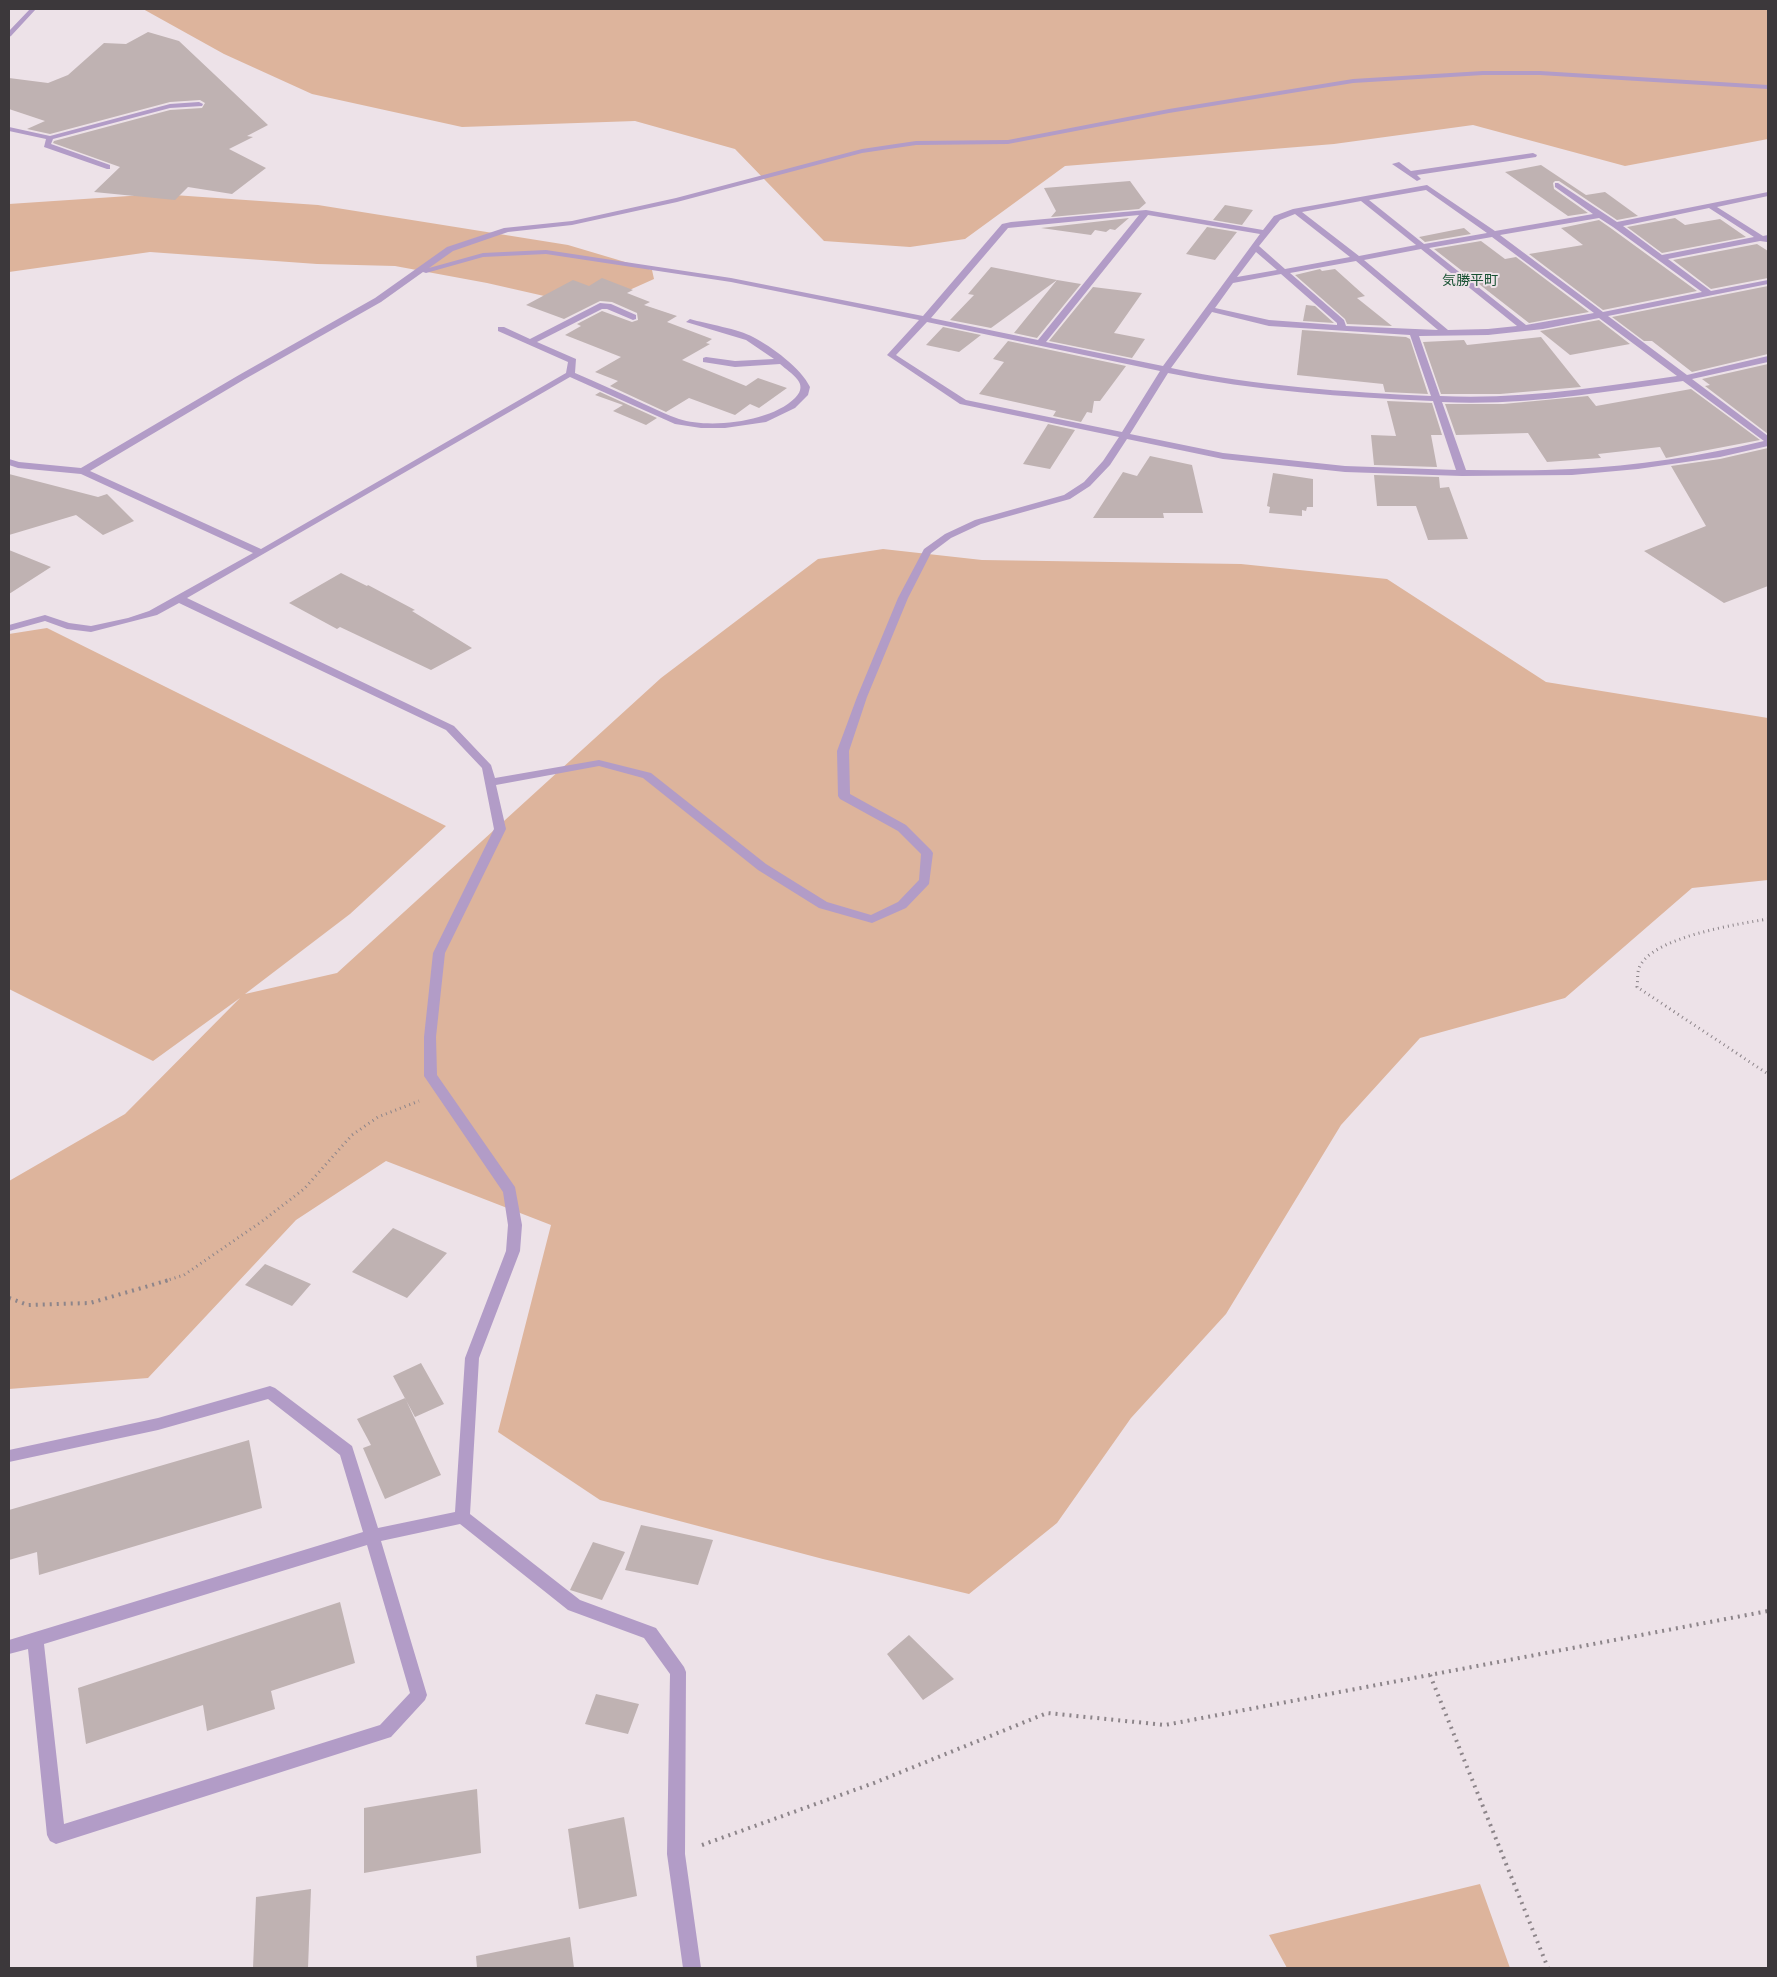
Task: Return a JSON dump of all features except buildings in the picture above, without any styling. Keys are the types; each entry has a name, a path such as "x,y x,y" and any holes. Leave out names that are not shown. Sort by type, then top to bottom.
{"street":[{"path":"9,35 34,9"},
{"path":"83,471 242,377 378,300 450,249 507,230 572,223 677,200 862,151 916,143 1008,142 1169,111 1353,81 1483,73 1540,73 1768,86"},
{"path":"9,129 50,138 170,106 199,104"},
{"path":"50,138 47,145 107,166"},
{"path":"1410,174 1533,155"},
{"path":"1396,164 1495,235 1768,442"},
{"path":"1558,185 1710,294"},
{"path":"490,783 599,763 647,775 762,866 823,905 872,919 902,905 924,881 927,853 902,828 844,796 844,751 862,697 906,590 927,551 948,536 978,522 1067,497 1078,491 1107,463 1165,370 1264,233 1277,218 1296,211 1427,187"},
{"path":"1616,225 1768,194"},
{"path":"1362,198 1524,328"},
{"path":"1711,206 1766,240"},
{"path":"1296,211 1358,259 1445,332"},
{"path":"1264,233 1146,212 1005,226 926,318 891,355 963,402 1124,436 1242,458 1345,469 1462,473 1572,472 1638,466 1720,454 1768,442"},
{"path":"1040,343 1146,212"},
{"path":"1230,281 1600,215"},
{"path":"1661,258 1766,240"},
{"path":"1255,247 1341,322 1342,328"},
{"path":"418,273 483,255 546,252 732,280 926,318 1165,370 1226,380 1338,394 1463,400 1559,395 1684,378 1768,359"},
{"path":"1209,309 1269,323 1414,333 1488,332 1601,316 1768,282"},
{"path":"530,342 600,306 608,306 633,317"},
{"path":"570,374 678,422 726,425 763,420 781,412 799,400 805,393 806,387 802,379 782,361 749,338 690,322"},
{"path":"9,628 45,618 78,628 102,627 153,612 261,553 570,374 573,361 501,329"},
{"path":"1414,333 1462,473"},
{"path":"706,360 746,365 782,361"},
{"path":"9,462 18,465 83,471 261,553"},
{"path":"180,598 450,728 487,767 500,829 438,953 430,1037 431,1076 510,1191 515,1225 513,1251 472,1358 462,1517"},
{"path":"9,1456 158,1424 270,1392 347,1451 419,1695 385,1731 56,1835 35,1639"},
{"path":"9,1647 372,1536 462,1517"},
{"path":"462,1517 574,1605 650,1633 678,1672 676,1854 692,1968"}],"path":[{"path":"1768,919 1710,929 1655,949 1639,966 1637,986 1768,1074"},
{"path":"9,1298 28,1305 90,1303 184,1275 261,1222 304,1189 352,1134 378,1116 442,1092"},
{"path":"676,1854 756,1827 874,1783 1047,1713 1165,1725 1768,1611"},
{"path":"1430,1675 1548,1968"}],"shaded area":[{"path":"143,9 1768,9 1768,139 1625,166 1473,125 1334,144 1065,166 965,239 910,247 824,241 735,149 635,121 462,127 312,94 224,54"},
{"path":"159,194 318,205 568,245 652,270 654,279 625,292 575,303 487,283 395,266 317,264 150,252 9,272 9,204"},
{"path":"883,549 982,560 1241,564 1387,579 1546,682 1768,718 1768,880 1692,888 1565,998 1420,1038 1341,1125 1226,1314 1131,1418 1057,1523 969,1594 823,1559 600,1500 498,1432 551,1225 386,1161 296,1220 148,1378 9,1389 9,1181 125,1114 240,998 153,1061 9,989 9,634 47,628 446,826 350,914 245,994 337,973 661,678 818,559"},
{"path":"1480,1884 1510,1968 1287,1968 1269,1935"}],"district":[{"name":"気勝平町","path":"1470,281"}]}
